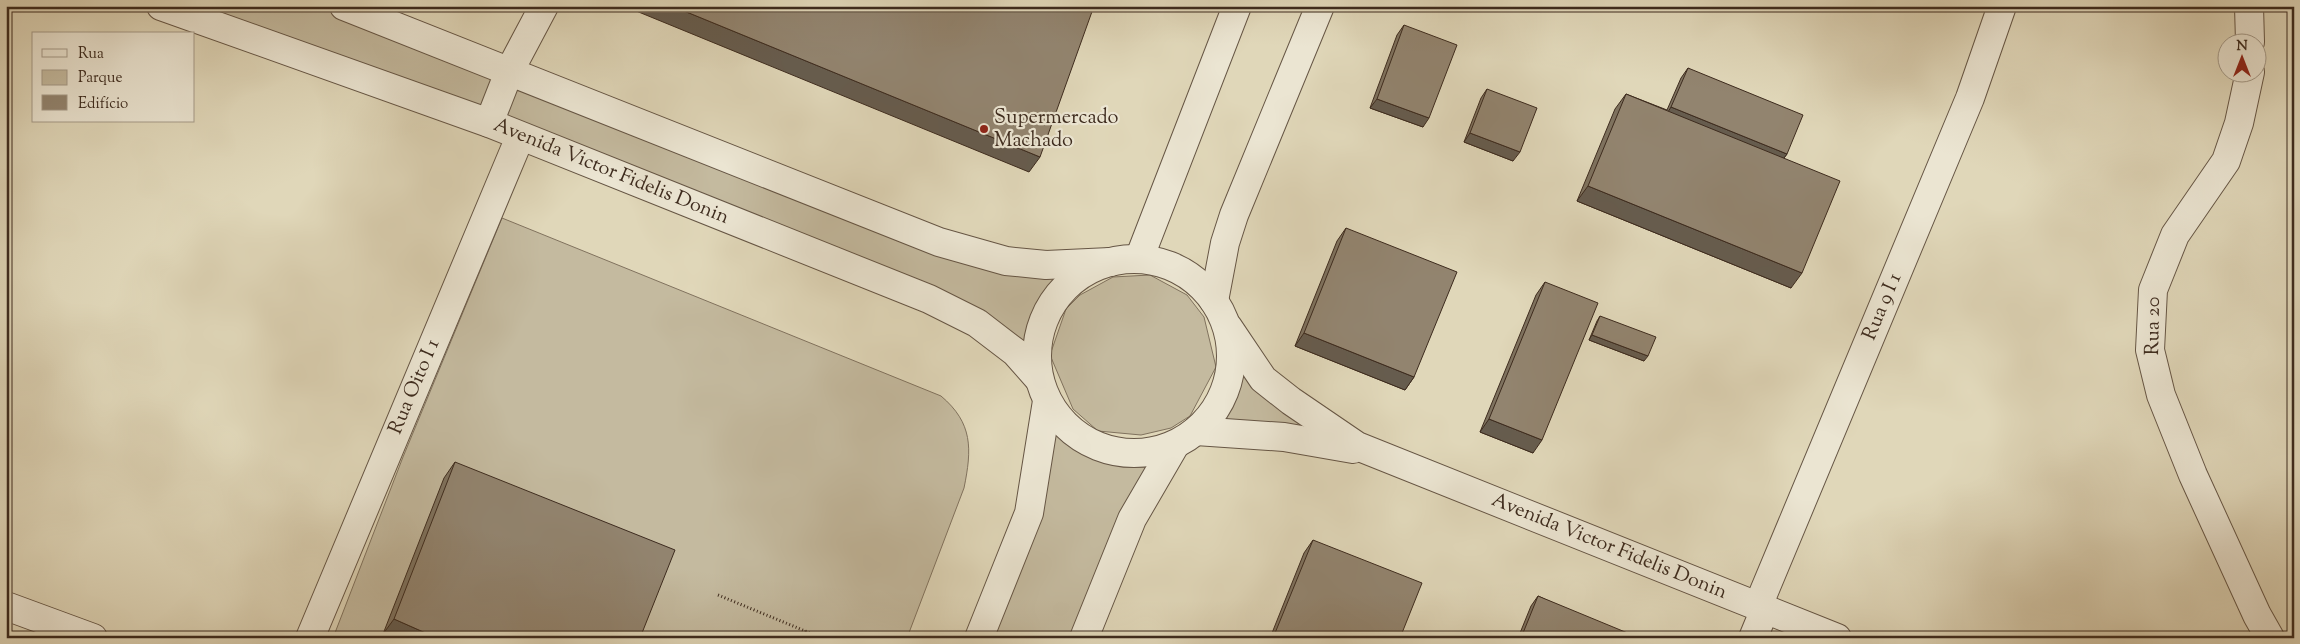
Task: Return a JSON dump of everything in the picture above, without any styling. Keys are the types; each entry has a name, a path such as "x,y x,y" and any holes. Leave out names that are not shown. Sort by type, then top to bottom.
{"street":[{"name":"Avenida Victor Fidelis Donin","path":"161,6 488,123 928,299 977,323 1015,352 1043,389 1061,421 1080,437 1102,448 1126,453 1151,452 1185,438 1284,437 1319,442 1381,456"},
{"path":"344,6 939,242 974,254 1006,261 1046,265 1139,259 1168,265 1194,279 1214,301 1228,327 1232,350 1230,373 1224,395 1212,415 1185,438 1132,520 1084,638"},
{"path":"488,123 509,72 544,6"},
{"path":"1139,259 1237,6"},
{"path":"1214,301 1225,244 1234,215 1320,6"},
{"name":"Rua 9 I 1","path":"1753,638 1762,608 1970,98 2002,6"},
{"path":"2249,6 2250,32"},
{"name":"Rua 20","path":"2248,82 2239,123 2226,161 2175,236 2153,290 2150,350 2161,395 2193,475 2257,615 2270,638"},
{"name":"Rua Oito I 1","path":"310,638 520,136"},
{"path":"979,638 1029,513 1043,389 1037,344 1040,328 1050,305 1073,281 1086,271 1110,262"},
{"name":"Avenida Victor Fidelis Donin","path":"1228,327 1263,380 1357,446 1837,638"},
{"path":"6,606 93,638"}],"path":[{"path":"718,595 822,638"},
{"path":"802,638 806,631"}],"green space":[{"path":"185,6 322,6 497,75 482,110"},
{"path":"513,83 924,245 1067,270 1050,289 1038,307 1031,326 1028,351 499,118"},
{"path":"502,218 941,396 952,406 959,416 968,438 967,474 964,488 907,638 333,638 403,457"},
{"path":"1150,275 1187,295 1204,317 1216,367 1190,416 1171,428 1141,435 1098,431 1073,409 1050,355 1066,309 1080,295 1113,277"},
{"path":"1239,363 1323,434 1215,423 1231,402 1237,382"},
{"path":"1053,427 1104,455 1125,461 1162,454 1079,638 991,638 1043,511"}],"building":[{"name":"Supermercado Machado","path":"672,6 1094,6 1040,157"},
{"path":"1404,25 1457,45 1429,118 1377,99"},
{"path":"1688,68 1803,115 1787,154 1671,107"},
{"path":"1487,89 1537,108 1520,152 1470,133"},
{"path":"1626,94 1840,181 1802,273 1588,186"},
{"path":"1346,228 1457,272 1414,377 1304,333"},
{"path":"1545,282 1598,303 1542,440 1489,419"},
{"path":"1600,316 1656,337 1648,356 1592,335"},
{"path":"455,462 675,550 640,638 437,638 394,619"},
{"path":"1313,540 1422,583 1400,638 1273,638"},
{"path":"1538,596 1630,634 1629,638 1521,638"}],"place":[{"name":"Supermercado Machado","path":"984,129"}]}
